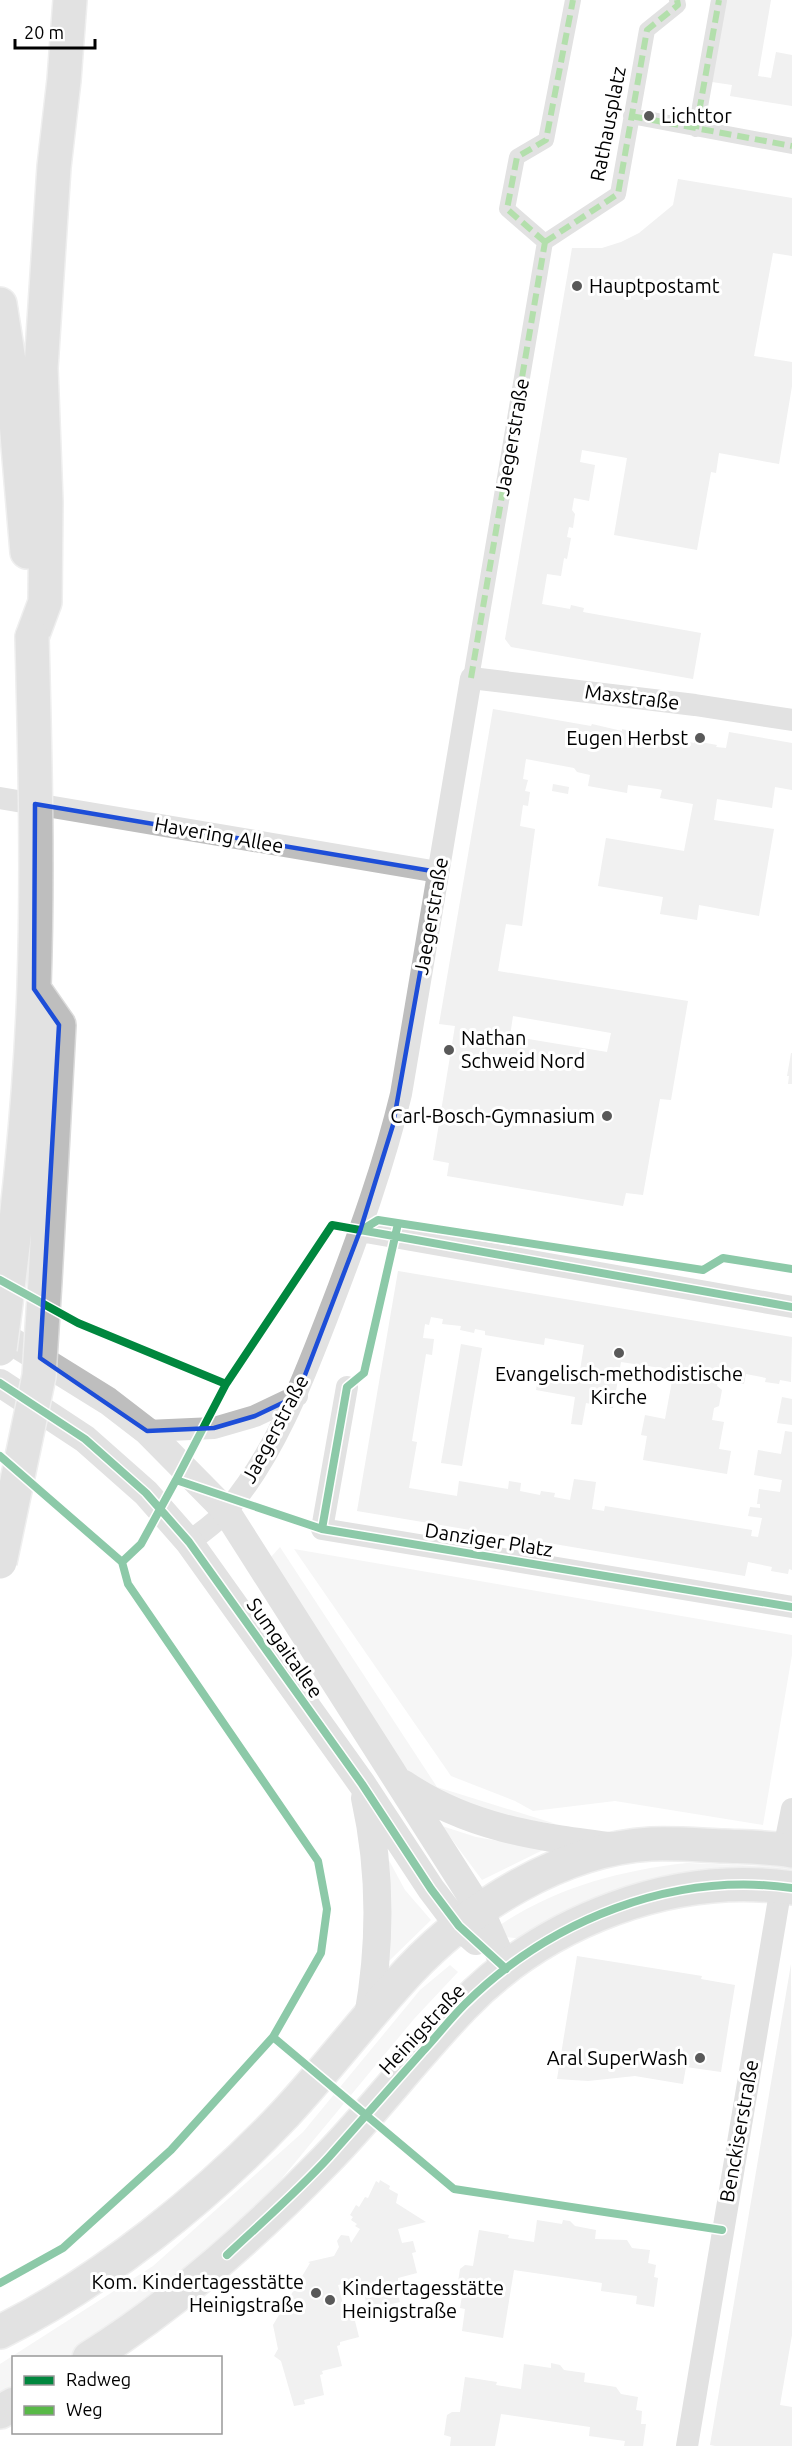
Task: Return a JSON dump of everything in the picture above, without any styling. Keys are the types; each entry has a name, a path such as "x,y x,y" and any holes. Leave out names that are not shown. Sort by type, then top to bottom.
{"main road":[{"path":"32,637 45,602 46,502 41,368 54,167 70,0"},
{"path":"64,80 90,0"},
{"path":"0,304 13,386 30,588 36,853 34,989 24,1141 0,1349"},
{"path":"0,1562 39,1376 45,1281 59,1025 34,989"},
{"path":"0,2332 29,2318 86,2283 181,2210 234,2164 285,2114 411,1970 469,1918 511,1889 579,1860 621,1848 650,1844 690,1844 788,1850"},
{"name":"Heinigstraße","path":"92,2356 113,2343 227,2255 327,2159 464,2005 506,1969 582,1922 627,1904 670,1892 713,1885 744,1883 787,1887"}],"street":[{"path":"545,242 507,209 517,157 546,140 573,0"},
{"name":"Rathausplatz","path":"545,242 618,194 647,30 678,5 677,0"},
{"path":"696,129 719,0"},
{"path":"631,116 792,146"},
{"name":"Jaegerstraße","path":"189,1542 226,1511 254,1474 297,1396 360,1231 393,1125 401,1094 545,242"},
{"name":"Maxstraße","path":"471,678 694,705 792,720"},
{"name":"Havering Allee","path":"0,798 438,872"},
{"path":"360,1231 792,1307"},
{"name":"Sumgaitallee","path":"0,1334 108,1401 147,1431 226,1511 397,1779 469,1918 506,1969"},
{"name":"Sumgaitallee","path":"0,1383 85,1439 146,1493 189,1542 362,1784 431,1889 469,1918"},
{"name":"Danziger Platz","path":"347,1387 322,1529 792,1607"},
{"path":"147,1431 214,1428 255,1416 297,1396"},
{"path":"397,1779 441,1807 469,1819 506,1830 621,1848"},
{"path":"362,1784 375,1852 377,1895 375,1976 368,2017"},
{"path":"788,1850 792,1809"},
{"name":"Benckiserstraße","path":"687,2446 740,2120 787,1887"}],"highlighted area":[{"path":"35,804 438,872 393,1125 360,1231 297,1396 255,1416 214,1428 147,1431 40,1358 59,1025 34,989"}],"shaded area":[{"path":"280,1547 437,1787 556,1824 492,1815 420,1786 367,1717 271,1557"},
{"path":"294,1549 792,1635 792,1655 763,1825 615,1801 533,1811 515,1801 451,1776"},
{"path":"442,1826 476,1837 545,1849 482,1880"},
{"path":"385,1853 405,1890 431,1920 387,1963"},
{"path":"687,1863 792,1867 792,1879 523,1939 499,1936 500,1925 521,1912 566,1891 638,1870"},
{"path":"450,1965 458,1972 414,2019 249,2218 106,2333 70,2356 12,2356 153,2266 303,2132 420,1990"},
{"path":"12,2356 12,2392 0,2398 0,2364"}],"building":[{"path":"726,0 771,0 758,76 771,78 776,52 792,55 792,106 730,96 732,85 712,82"},
{"path":"678,179 792,198 792,256 773,253 754,356 792,362 792,386 779,464 719,453 716,473 711,472 697,550 614,535 627,458 582,450 580,462 595,465 589,501 574,498 572,510 575,514 573,528 569,527 567,537 571,538 567,559 564,558 561,576 547,574 542,604 570,609 571,605 584,608 583,612 701,633 693,679 511,647 505,639 572,248 602,248 639,233 673,205"},
{"path":"493,709 694,743 695,741 717,745 716,747 726,748 729,732 792,743 792,790 775,787 772,808 717,799 714,820 774,829 759,916 699,905 697,920 660,914 663,897 598,886 606,838 684,851 693,804 660,798 662,790 658,789 628,785 627,793 588,786 590,775 577,772 574,768 526,759 523,779 528,780 525,791 530,792 528,806 523,805 520,826 535,829 522,926 506,924 498,971 688,1001 671,1100 660,1099 643,1195 626,1193 623,1206 447,1176 449,1163 433,1160 455,1026 439,1024","holes":["513,1016 611,1033 607,1052 510,1036"]},
{"path":"553,784 569,787 568,794 552,791"},
{"path":"791,1053 792,1084 788,1084 789,1076 787,1076"},
{"path":"398,1271 792,1337 791,1382 780,1380 779,1384 765,1382 766,1378 746,1374 744,1384 718,1380 717,1386 722,1390 719,1406 714,1408 712,1420 724,1422 719,1449 731,1451 727,1474 643,1460 647,1436 641,1435 645,1415 665,1419 672,1381 680,1376 681,1369 674,1370 621,1362 613,1408 586,1403 582,1425 571,1424 575,1397 536,1390 539,1370 579,1377 584,1345 545,1338 544,1345 485,1335 485,1331 475,1329 474,1333 460,1330 461,1326 442,1324 443,1319 431,1317 429,1325 425,1324 423,1338 434,1339 432,1355 426,1354 412,1441 417,1442 409,1488 457,1496 459,1481 508,1489 509,1481 521,1483 520,1491 540,1495 541,1491 555,1493 554,1497 570,1500 574,1479 596,1482 592,1509 604,1511 605,1506 752,1530 751,1536 758,1537 762,1518 748,1516 750,1507 760,1508 760,1504 757,1504 759,1489 780,1492 782,1480 754,1475 758,1450 781,1454 785,1431 792,1432 792,1570 789,1569 788,1574 771,1571 772,1567 748,1562 745,1576 357,1511"},
{"path":"461,1344 482,1348 462,1466 441,1463"},
{"path":"782,1397 792,1399 792,1425 777,1423"},
{"path":"577,1956 702,1976 701,1979 735,1985 721,2072 686,2067 683,2084 635,2076 588,2081 557,2079"},
{"path":"791,1964 792,2335 780,2405 792,2407 792,2446 715,2446 710,2445"},
{"name":"Kom. Kindertagesstätte Heinigstraße","path":"380,2180 398,2194 396,2203 426,2222 398,2229 402,2243 413,2241 416,2252 412,2253 417,2273 398,2278 395,2282 400,2302 380,2307 381,2310 369,2313 360,2279 338,2285 344,2307 355,2305 358,2316 354,2317 359,2337 340,2342 337,2346 342,2366 322,2371 323,2374 320,2375 324,2395 304,2400 305,2404 294,2406 281,2361 274,2356 278,2349 273,2325 310,2263 308,2262 334,2256 339,2247 337,2241 341,2235 349,2236 351,2243 360,2229 355,2226 357,2224 351,2220 353,2217 350,2215 356,2205 359,2207 365,2197 368,2198 376,2181 379,2183"},
{"path":"537,2220 562,2224 563,2220 570,2221 575,2226 596,2230 595,2239 627,2240 632,2248 650,2250 648,2263 656,2265 654,2277 658,2278 654,2307 636,2304 637,2296 601,2291 602,2283 514,2270 503,2338 462,2331 465,2309 460,2308 463,2290 457,2289 460,2269 465,2265 473,2266 479,2230 534,2242"},
{"path":"551,2363 560,2365 564,2370 585,2373 584,2382 616,2387 621,2394 638,2397 636,2410 642,2411 641,2424 646,2424 643,2446 624,2446 625,2441 589,2436 590,2427 501,2414 495,2446 450,2446 451,2437 444,2435 447,2415 460,2412 465,2377 497,2382 496,2385 521,2389 524,2364 551,2368"}],"marked path":[{"path":"545,242 507,209 517,157 546,140 573,0"},
{"path":"545,242 618,194 647,30 678,5 677,0"},
{"path":"696,129 719,0"},
{"path":"631,116 792,146"},
{"path":"471,678 545,242"}],"cycle path":[{"path":"360,1231 378,1220 703,1270 723,1258 792,1269"},
{"path":"176,1480 226,1384 332,1225 792,1307"},
{"path":"322,1529 347,1387 364,1373 397,1228"},
{"path":"0,1280 78,1323 226,1384"},
{"path":"0,1383 85,1439 146,1493 189,1542 362,1784 431,1889 459,1926 506,1969"},
{"path":"0,1456 122,1562 128,1584 318,1861 327,1909 321,1953 273,2037 171,2150 63,2248 0,2283"},
{"path":"122,1562 141,1544 176,1480 322,1529 792,1607"},
{"path":"227,2255 317,2170 465,2004 499,1974 535,1948 574,1926 616,1908 659,1895 703,1887 747,1885 792,1888"},
{"path":"273,2037 454,2189 722,2230"}],"place":[{"name":"Lichttor","path":"649,116"},
{"name":"Hauptpostamt","path":"577,286"},
{"name":"Eugen Herbst","path":"700,738"},
{"name":"Nathan Schweid Nord","path":"449,1050"},
{"name":"Carl-Bosch-Gymnasium","path":"607,1116"},
{"name":"Evangelisch-methodistische Kirche","path":"619,1353"},
{"name":"Aral SuperWash","path":"700,2058"},
{"name":"Kom. Kindertagesstätte Heinigstraße","path":"316,2293"},
{"name":"Kindertagesstätte Heinigstraße","path":"330,2300"}]}
